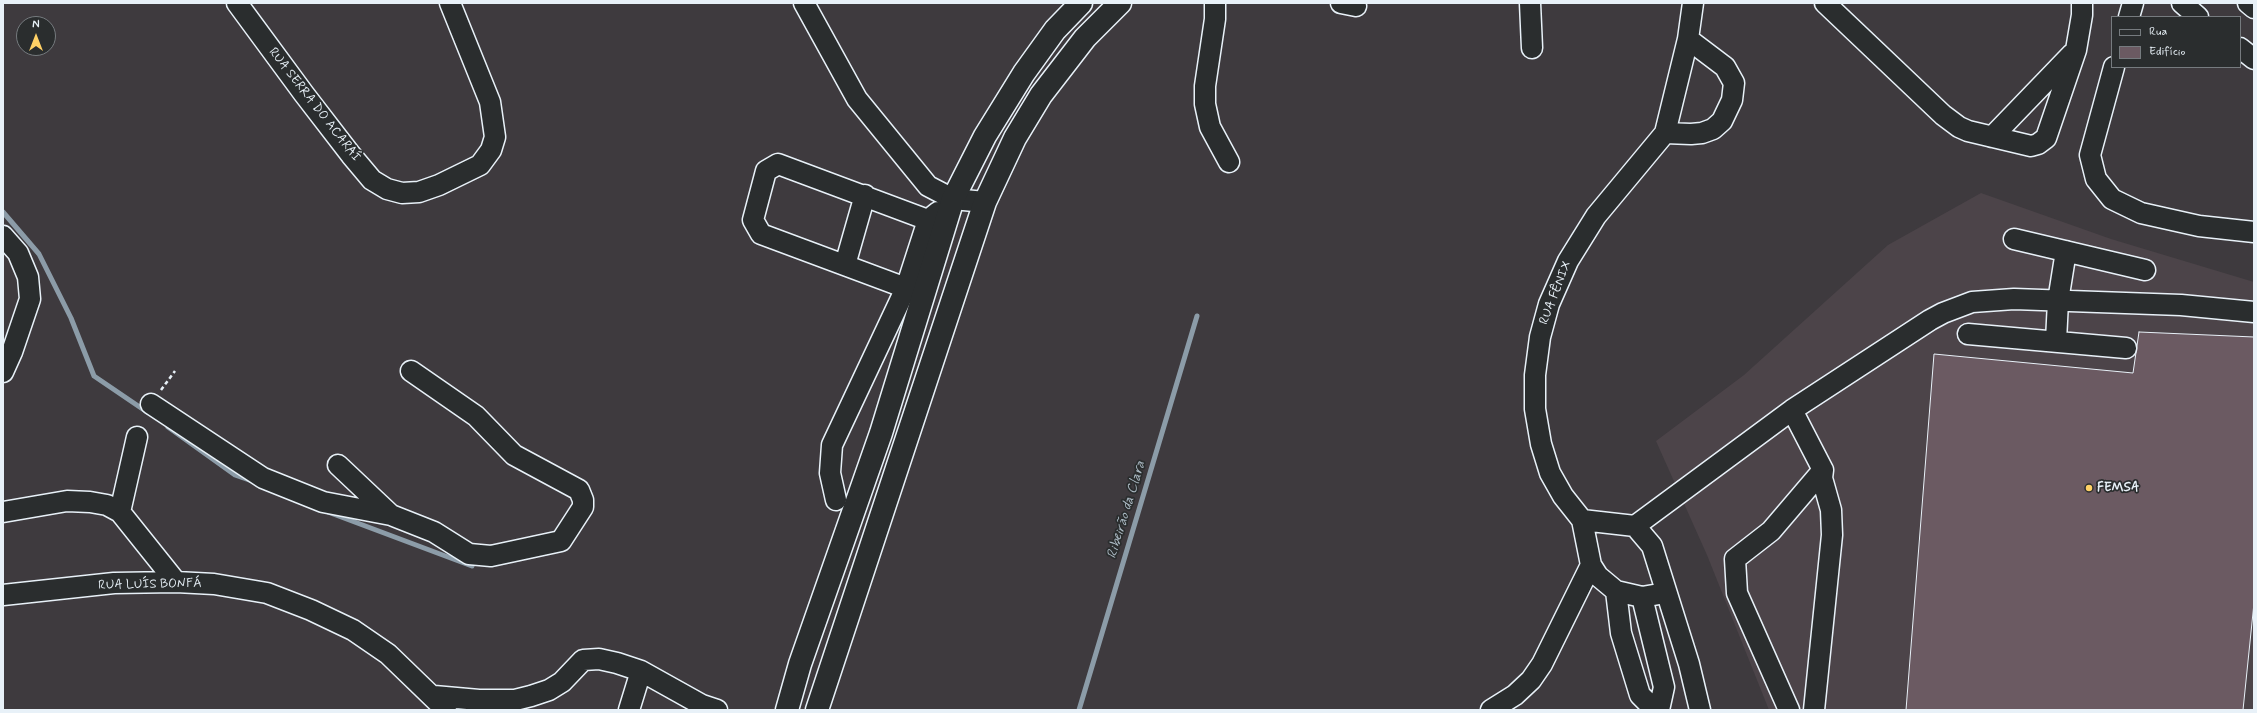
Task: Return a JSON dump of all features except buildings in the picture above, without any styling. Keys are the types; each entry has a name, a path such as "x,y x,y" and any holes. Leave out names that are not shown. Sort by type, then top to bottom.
{"main road":[{"path":"787,710 800,664 881,433 953,198 986,136 1024,72 1055,30 1081,3"},
{"path":"817,710 897,474 986,202 1015,138 1042,95 1085,38 1120,3"}],"street":[{"name":"RUA SERRA DO ACARAÍ","path":"237,3 304,94 372,180 387,189 402,193 419,192 480,165 491,150 495,137 490,102 450,3"},
{"path":"804,3 857,99 928,186 953,198 986,202"},
{"path":"1215,3 1215,19 1205,86 1205,104 1210,127 1229,162"},
{"path":"1530,3 1532,48"},
{"name":"RUA FÊNIX","path":"1582,520 1563,496 1550,474 1541,444 1535,402 1535,375 1540,337 1549,304 1568,261 1596,216 1665,133 1688,39 1693,3"},
{"path":"1825,3 1943,115 1968,131 2031,146 2042,142 2046,138 2076,50 2082,15 2082,3"},
{"path":"2129,16 2133,3"},
{"path":"2182,3 2197,16"},
{"path":"2248,3 2254,8"},
{"path":"1665,133 1696,134 1713,129 1722,122 1732,100 1734,84 1725,67 1688,39"},
{"path":"2241,49 2254,59"},
{"path":"1992,137 2076,50"},
{"path":"2114,68 2090,155 2096,179 2112,198 2141,213 2199,226 2254,232"},
{"path":"906,288 761,234 753,220 766,172 778,164 865,195 928,220"},
{"path":"845,265 865,195"},
{"path":"836,500 830,473 832,445 906,288 928,220 953,198"},
{"path":"3,236 18,252 28,277 30,298 12,352 3,372"},
{"path":"2014,239 2145,270"},
{"path":"2056,341 2058,301 2066,252"},
{"path":"1665,593 1642,596 1616,591 1598,576 1591,565 1582,520 1635,526 1792,410 1943,313 1972,302 2014,299 2181,306 2254,312"},
{"path":"1968,334 2126,348"},
{"path":"151,404 263,478 323,502 391,515 434,532 469,554 491,556 561,541 583,508 583,500 579,490 514,455 476,416 411,371"},
{"path":"1792,410 1823,470 1822,478 1831,510 1832,535 1814,710"},
{"path":"120,512 137,437"},
{"path":"338,465 391,515"},
{"path":"1789,710 1737,592 1735,559 1770,531 1823,470"},
{"path":"3,512 67,501 107,505 120,512 176,582"},
{"path":"1635,526 1652,546 1665,593 1689,664 1700,710"},
{"path":"1491,710 1515,696 1531,680 1542,664 1591,565"},
{"name":"RUA LUÍS BONFÁ","path":"3,595 114,583 176,582 214,584 267,593 311,610 353,630 388,654 440,703"},
{"path":"1616,591 1621,633 1640,695 1655,710"},
{"path":"1642,596 1664,687 1659,710"},
{"path":"440,703 479,700 516,700 531,696 549,690 562,682 583,660 599,659 641,671 702,705 717,710"},
{"path":"629,710 641,671"}],"path":[{"path":"151,404 176,371"}],"shaded area":[{"name":"FEMSA","path":"1981,193 2111,239 2254,282 2254,710 1769,710 1707,555 1656,441 1744,375 1888,245"}],"waterway":[{"path":"3,212 39,254 71,318 94,376 147,412"},
{"name":"Ribeirão da Clara","path":"1079,710 1197,316"},
{"path":"168,427 235,475 252,481"},
{"path":"328,512 472,566"}],"place":[{"name":"FEMSA","path":"2089,488"}]}
